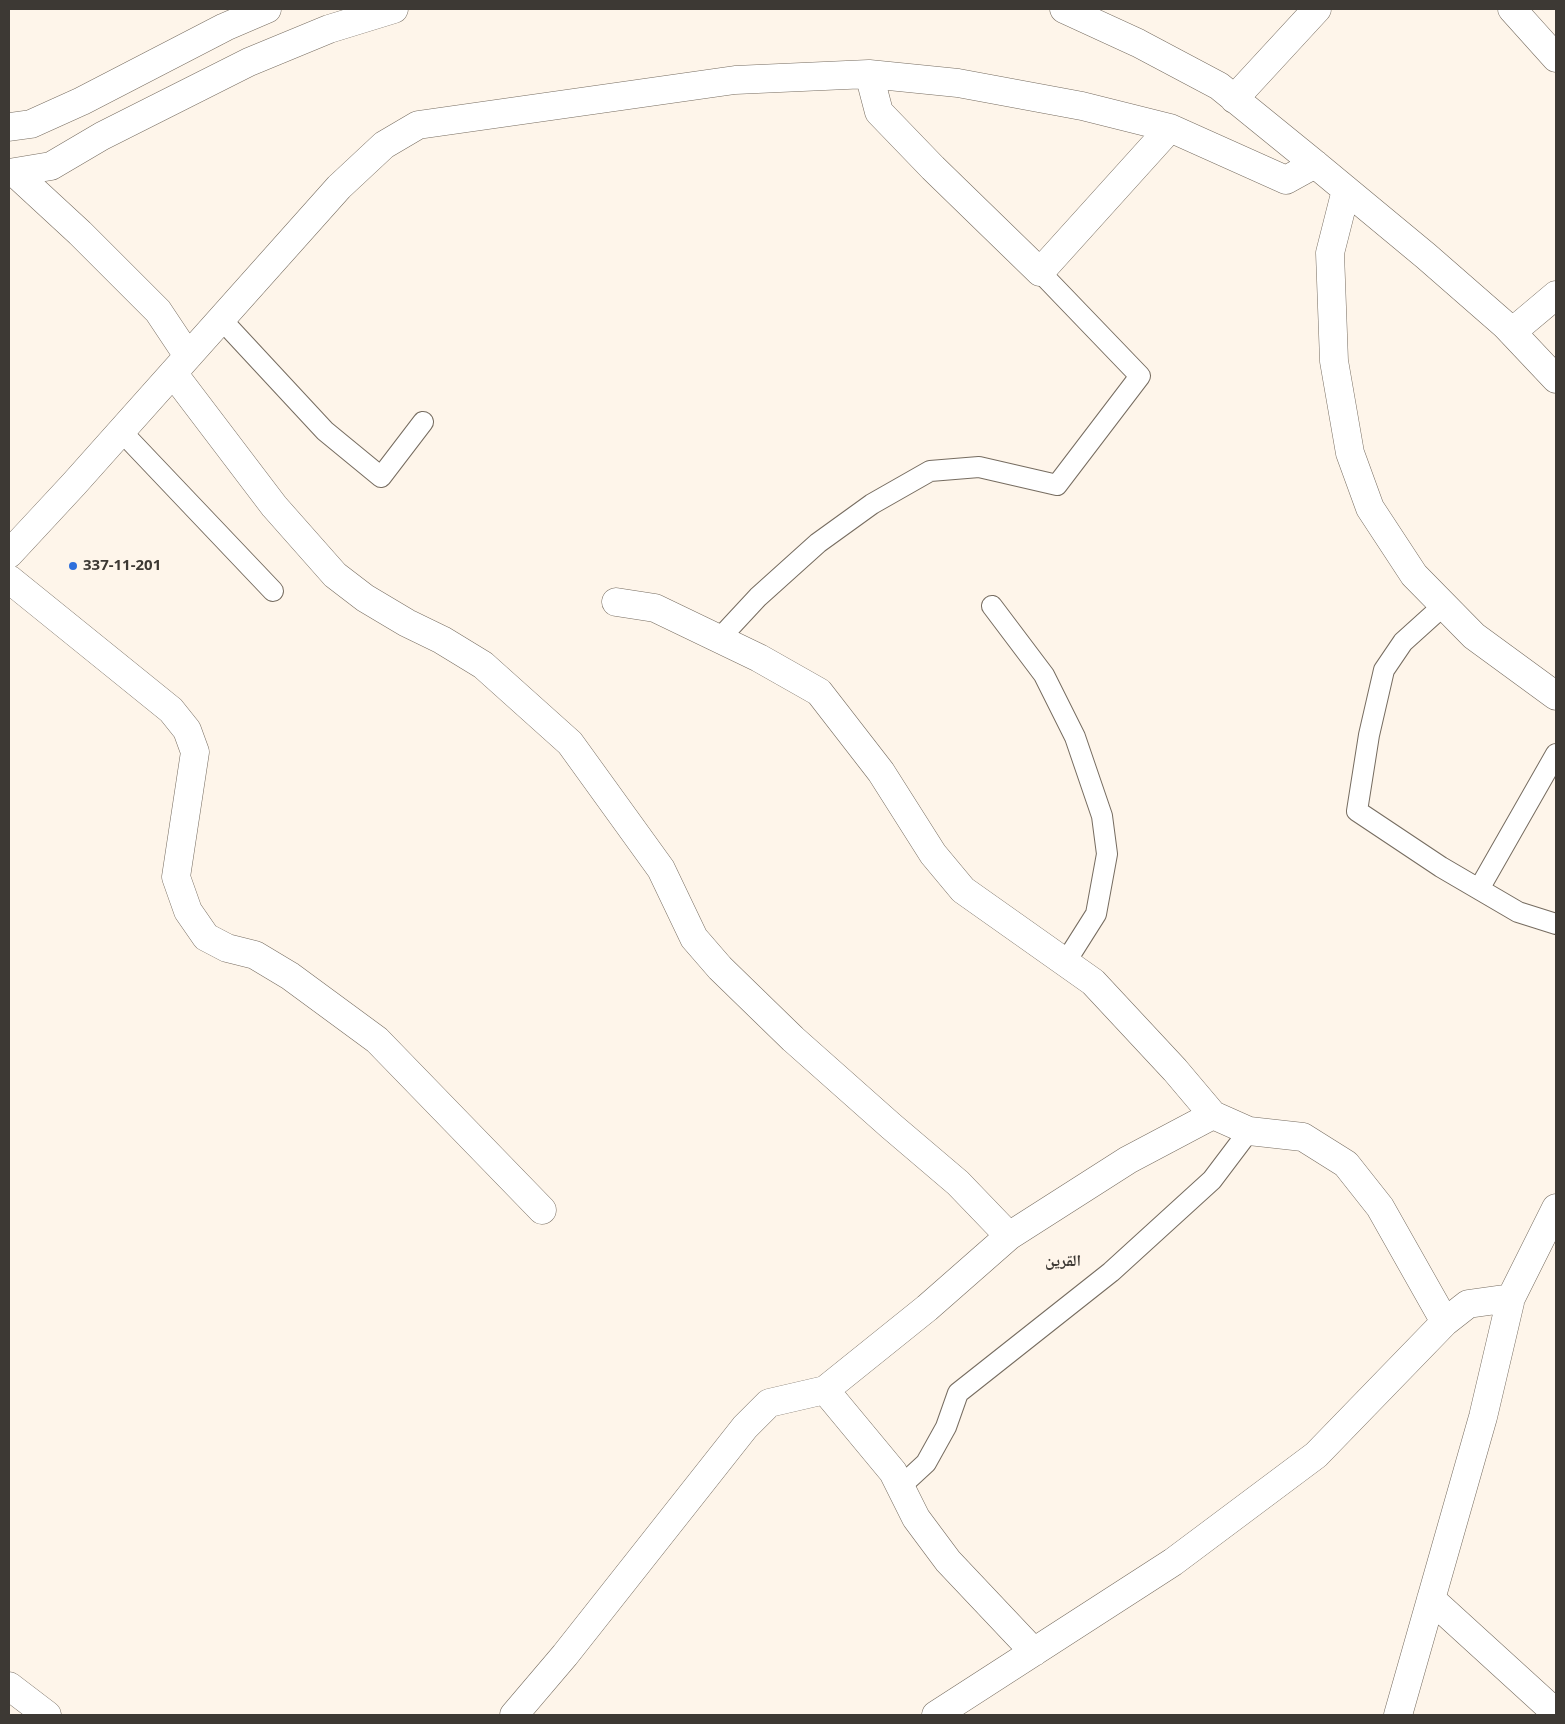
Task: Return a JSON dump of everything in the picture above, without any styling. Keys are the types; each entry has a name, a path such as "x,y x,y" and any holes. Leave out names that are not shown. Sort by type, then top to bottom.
{"street":[{"path":"9,127 30,124 82,101 225,27 267,9"},
{"path":"12,173 51,166 102,136 249,62 329,29 394,9"},
{"path":"1064,9 1138,43 1219,86 1426,256 1512,332 1556,379"},
{"path":"1234,99 1317,9"},
{"path":"1512,9 1556,58"},
{"path":"9,554 121,432 339,187 384,145 418,125 735,80 869,74 958,84 1082,106 1170,128 1286,180 1315,164"},
{"path":"869,74 879,112 933,168 1040,272 1170,128"},
{"path":"12,173 80,233 158,311 181,365 274,506 335,575 382,608 442,640 482,665 570,743 661,869 694,938 720,968 807,1051 958,1183 1009,1236"},
{"path":"1346,190 1330,253 1334,361 1350,453 1370,508 1414,575 1474,636 1556,696"},
{"path":"1512,332 1556,295"},
{"path":"9,580 170,710 187,730 195,752 176,877 188,910 206,937 227,948 255,955 290,976 377,1040 542,1210"},
{"path":"616,602 655,608 759,658 819,692 881,772 933,854 963,890 1093,982 1174,1070 1213,1116 1249,1131 1303,1137 1346,1164 1380,1207 1445,1322"},
{"path":"514,1715 565,1655 745,1427 770,1403 825,1390 927,1308 1009,1236 1128,1160 1213,1116"},
{"path":"1398,1715 1483,1416 1511,1298 1556,1208"},
{"path":"936,1715 1173,1562 1316,1455 1445,1322 1468,1304 1511,1298"},
{"path":"825,1390 893,1472 916,1518 948,1561 1034,1652"},
{"path":"1431,1599 1556,1713"},
{"path":"9,1686 47,1715"}],"lane":[{"path":"719,639 758,597 818,543 872,504 930,470 979,467 1057,486 1140,376 1040,272"},
{"path":"221,319 325,430 381,477 423,422"},
{"path":"121,432 274,591"},
{"path":"1444,605 1403,642 1384,670 1369,735 1357,811 1441,867 1518,912 1556,924"},
{"path":"992,606 1044,676 1075,737 1102,816 1107,854 1096,914 1065,963"},
{"path":"1479,889 1556,754"},
{"path":"900,1487 926,1463 946,1427 958,1393 1111,1272 1212,1180 1249,1131"}],"place":[{"name":"337-11-201","path":"73,566"}],"district":[{"name":"القرين","path":"1063,1261"}]}
